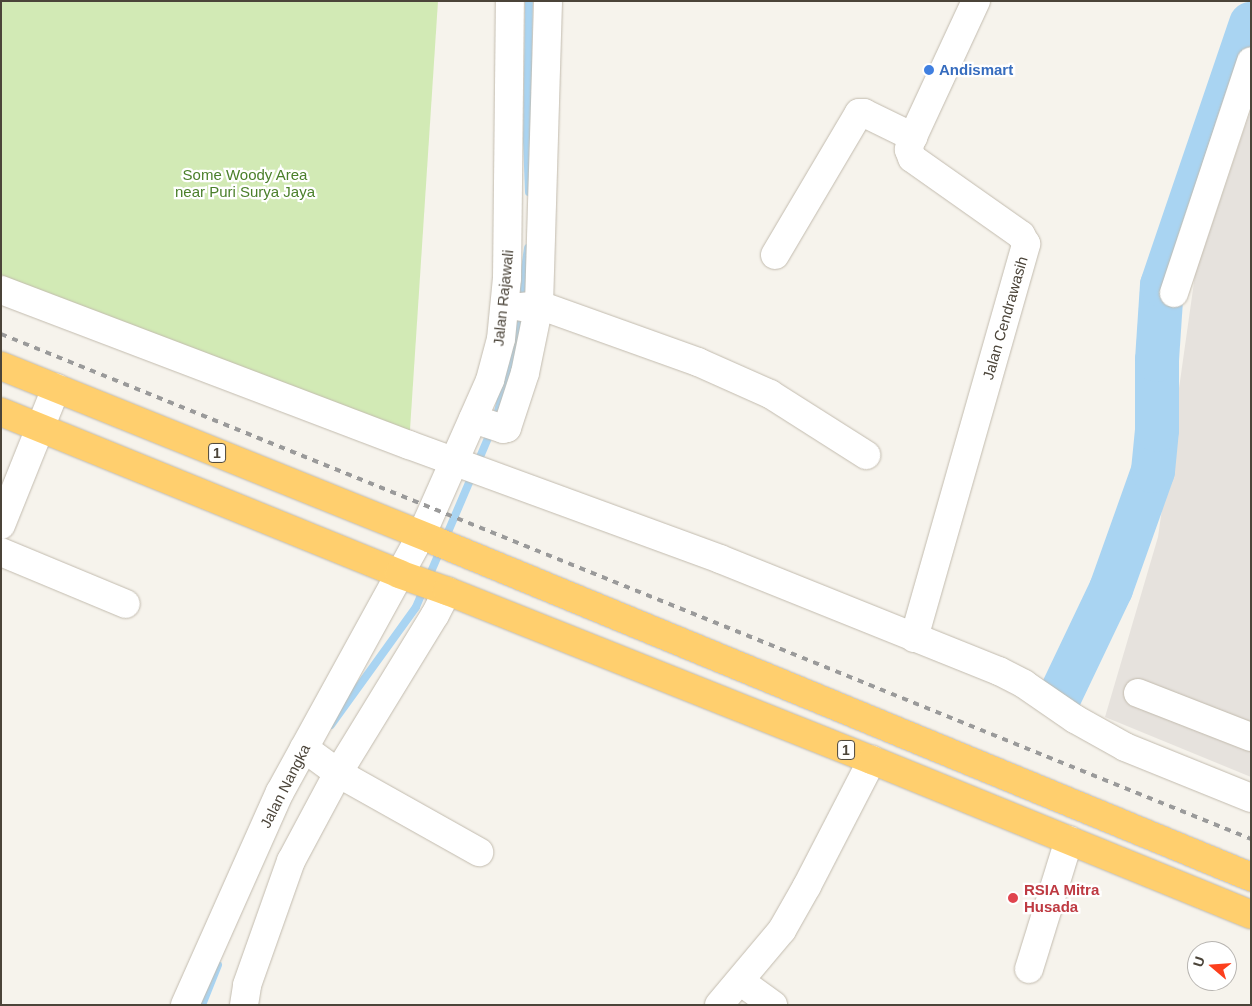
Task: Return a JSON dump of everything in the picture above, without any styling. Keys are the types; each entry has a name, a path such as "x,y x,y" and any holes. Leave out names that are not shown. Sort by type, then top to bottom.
{"highway":[{"name":"1","path":"1,366 427,538 1251,877"},
{"name":"1","path":"1,412 405,576 872,760 1062,860 1251,915"}],"street":[{"name":"Jalan Rajawali","path":"405,576 427,538 458,463 485,423 490,380 501,339 520,307 509,221 510,1"},
{"path":"548,1 520,307 698,362 770,394 866,455"},
{"name":"Jalan Cendrawasih","path":"914,638 1026,244 1021,235 912,158 909,150 913,137 976,1"},
{"path":"1174,293 1251,61"},
{"path":"774,255 858,113 864,113 913,137"},
{"path":"1,290 458,463 720,559 998,671 1024,684 1076,719 1125,748 1251,798"},
{"path":"1,525 56,388"},
{"path":"1,552 126,604"},
{"name":"Jalan Nangka","path":"185,1005 280,792 306,750 377,618 405,576"},
{"path":"244,1005 247,985 290,861 336,771 430,624 443,590"},
{"path":"1138,694 1251,737"},
{"path":"306,750 336,771 479,852"},
{"path":"719,1005 782,930 807,886 872,760"},
{"path":"1028,969 1062,860"},
{"path":"740,980 774,1005"}],"shaded area":[{"path":"1251,109 1251,777 1105,717 1158,537 1195,275"}],"green space":[{"name":"Some Woody Area near Puri Surya Jaya","path":"1,1 438,1 409,445 1,280"}],"waterway":[{"path":"529,1 527,141 529,192"},
{"path":"1059,698 1111,589 1153,471 1157,430 1157,360 1162,285 1251,24"},
{"path":"497,416 514,344 528,248"},
{"path":"331,725 416,607 492,429"},
{"path":"202,1005 218,965"}],"railway":[{"path":"1,334 1251,839"}],"place":[{"name":"Andismart","path":"929,70"},
{"name":"RSIA Mitra Husada","path":"1013,898"}]}
